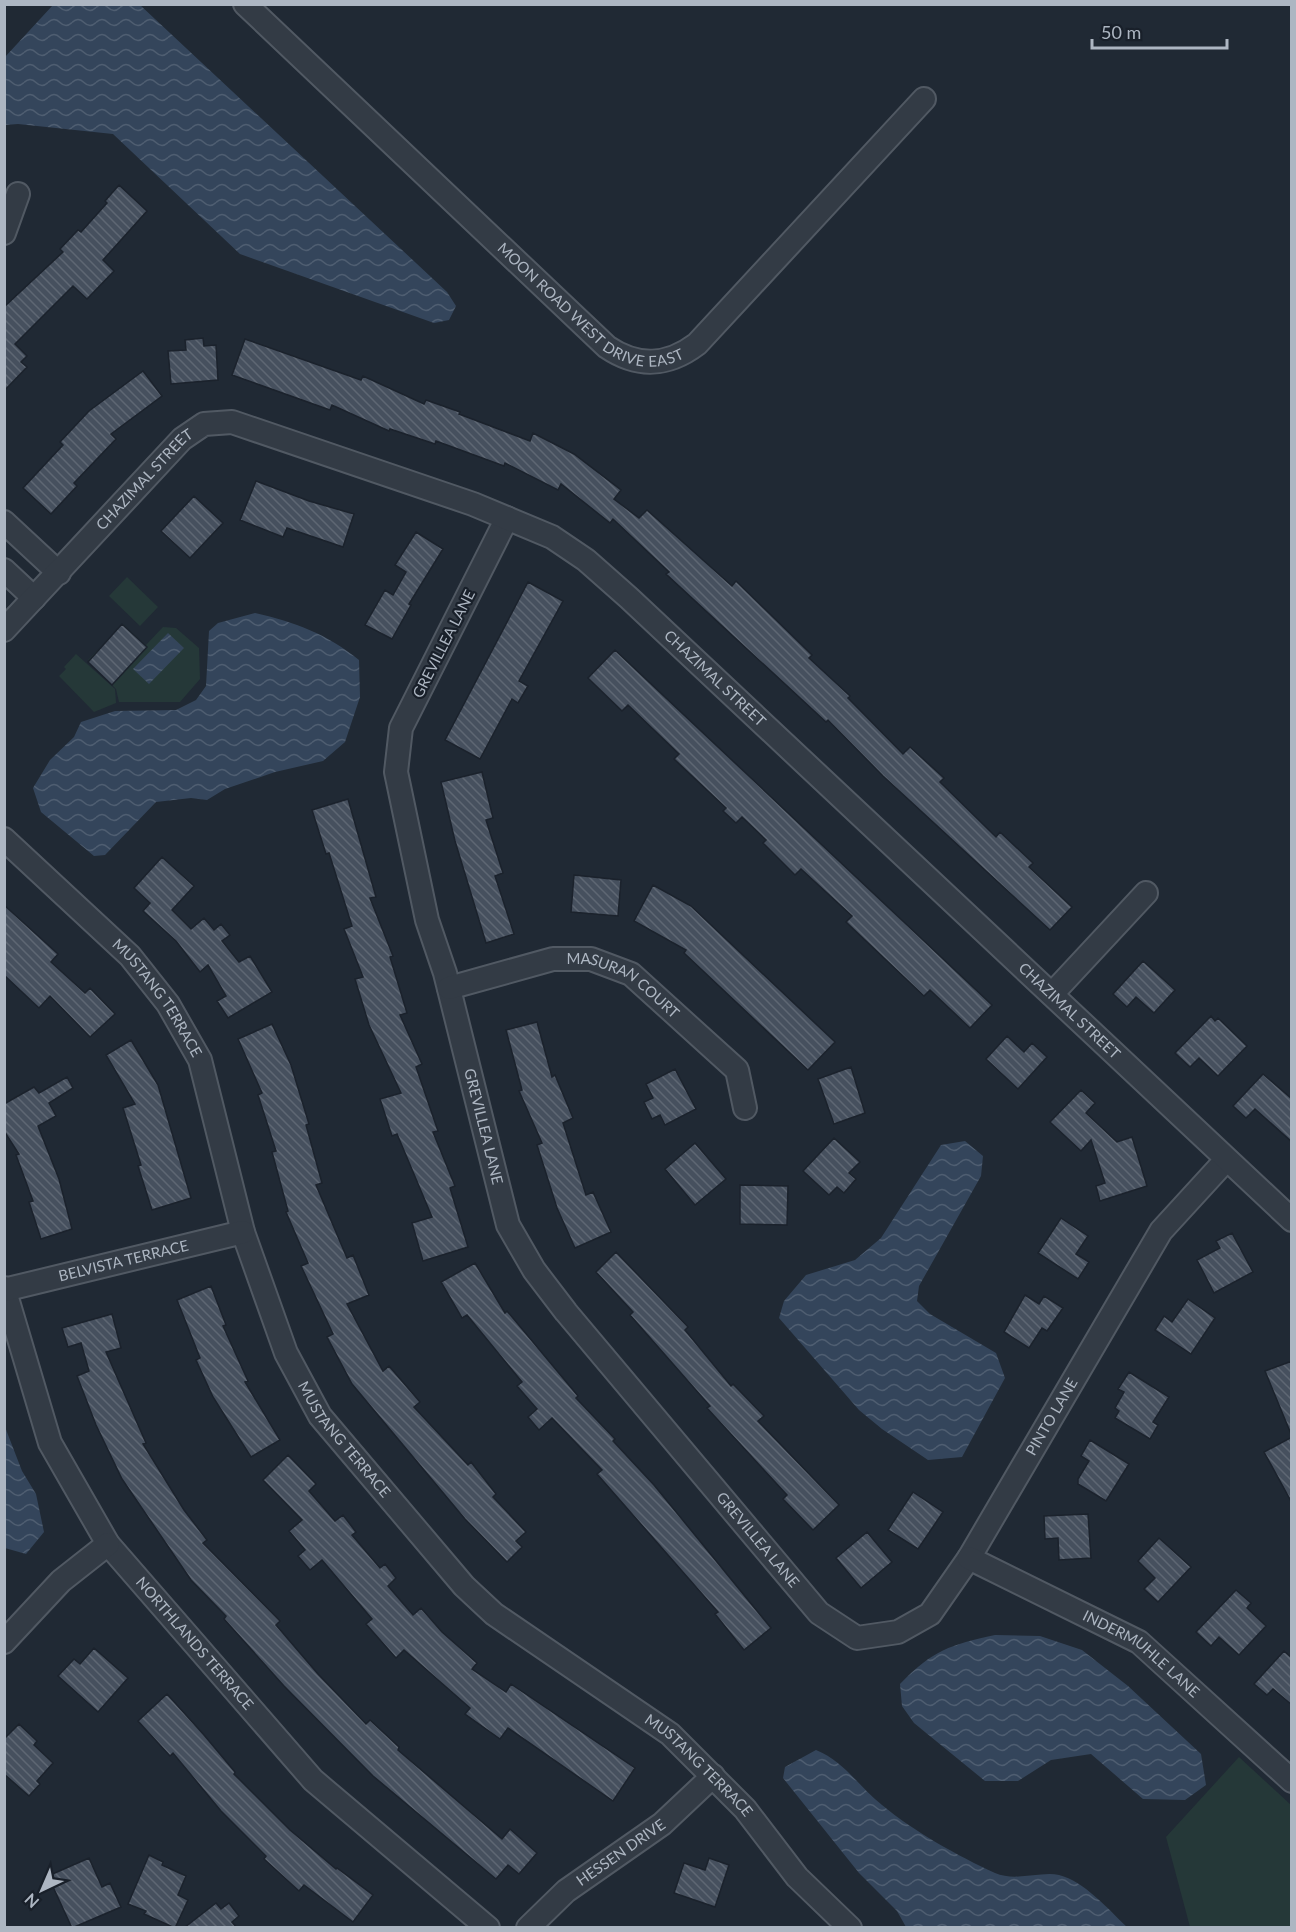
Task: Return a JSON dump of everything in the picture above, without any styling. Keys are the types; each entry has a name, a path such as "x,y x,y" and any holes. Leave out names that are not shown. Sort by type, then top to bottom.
{"street":[{"name":"MOON ROAD WEST DRIVE EAST","path":"245,4 607,347 636,362 673,359 697,344 924,99"},
{"path":"4,233 18,194"},
{"name":"CHAZIMAL STREET","path":"58,573 182,439 204,424 232,422 507,518 552,537 597,569 1292,1221"},
{"name":"GREVILLEA LANE","path":"507,518 401,728 396,772 427,920 449,988 508,1225 534,1270 819,1613 857,1638"},
{"path":"4,522 58,573 4,630"},
{"path":"4,570 34,598"},
{"name":"MUSTANG TERRACE","path":"4,839 129,956 168,1004 200,1060 243,1232 286,1353 320,1416 464,1586 494,1614 670,1734 745,1809 798,1877 850,1928"},
{"path":"1052,994 1146,893"},
{"name":"MASURAN COURT","path":"449,988 553,959 591,959 632,974 737,1070 745,1108"},
{"name":"PINTO LANE","path":"857,1638 898,1632 930,1614 969,1558 1161,1231 1226,1160"},
{"name":"BELVISTA TERRACE","path":"5,1289 243,1232"},
{"name":"NORTHLANDS TERRACE","path":"5,1289 50,1443 108,1544 313,1780 488,1928"},
{"path":"4,1642 61,1581 108,1544"},
{"name":"INDERMUHLE LANE","path":"969,1558 1139,1642 1292,1781"},
{"name":"HESSEN DRIVE","path":"528,1928 566,1891 663,1824 712,1776"}],"shaded area":[{"path":"127,577 158,607 140,626 109,596"},
{"path":"123,624 146,645 163,627 176,628 199,648 200,679 180,702 119,702 116,689 88,660"},
{"path":"76,654 115,689 116,703 94,712 59,676"},
{"path":"1239,1757 1291,1805 1291,1927 1190,1927 1166,1837"}],"water":[{"path":"53,5 140,5 447,292 456,306 449,320 434,323 240,254 113,134 18,124 5,125 5,57"},
{"path":"255,613 284,620 310,630 335,643 359,660 360,697 345,742 323,761 275,772 225,789 207,800 191,798 156,802 105,855 94,856 41,812 33,788 50,760 74,737 81,722 115,711 176,710 196,700 206,686 209,631 218,623"},
{"path":"168,633 184,648 149,684 133,669"},
{"path":"965,1141 983,1156 981,1176 919,1286 917,1301 930,1314 996,1353 1005,1378 962,1457 928,1460 882,1429 859,1410 779,1318 784,1301 806,1275 855,1260 881,1238 941,1145"},
{"path":"5,1427 22,1471 36,1494 44,1532 26,1554 5,1548"},
{"path":"995,1635 1040,1636 1082,1650 1128,1686 1201,1754 1206,1785 1185,1800 1143,1799 1091,1754 1051,1760 1018,1781 985,1781 914,1723 902,1706 900,1684 933,1656 954,1646"},
{"path":"816,1750 843,1767 873,1798 894,1815 951,1851 1003,1876 1052,1874 1068,1878 1096,1897 1127,1927 906,1927 897,1911 859,1873 783,1778 785,1767"}],"building":[{"path":"119,185 147,211 103,260 114,271 87,299 73,286 15,344 27,356 21,362 27,367 4,391 4,307 63,252 60,249 78,230 81,232 107,203 105,201"},
{"path":"203,338 204,346 216,345 218,380 171,384 168,351 186,350 185,340"},
{"path":"245,339 361,380 363,376 424,404 426,400 530,441 533,433 574,454 621,490 614,499 639,518 647,510 732,586 736,581 812,655 809,658 850,696 848,698 903,754 910,747 944,778 940,782 996,837 1000,832 1033,863 1029,867 1072,907 1050,930 883,776 828,720 826,722 666,574 669,572 613,519 610,523 561,484 558,490 505,463 504,466 436,441 435,444 390,429 389,431 332,405 330,410 232,375"},
{"path":"143,371 162,396 111,434 116,439 74,483 77,486 51,514 23,488 63,445 60,442 89,411"},
{"path":"256,481 309,501 354,514 343,547 287,528 283,537 240,520"},
{"path":"194,496 223,523 190,558 161,531"},
{"path":"416,532 443,549 409,604 411,605 392,639 365,625 385,590 393,595 406,572 395,565"},
{"path":"528,582 563,601 519,681 528,686 518,703 512,699 480,759 445,740"},
{"path":"122,624 147,647 112,685 88,662"},
{"path":"615,650 992,1005 970,1028 930,990 924,996 846,922 852,916 801,869 795,875 763,843 766,840 742,817 736,823 723,811 726,808 674,759 679,754 628,705 622,711 588,678"},
{"path":"482,772 493,818 486,820 503,873 495,876 514,934 486,943 455,841 441,782"},
{"path":"348,799 376,897 370,898 393,956 390,957 407,1013 400,1015 422,1064 416,1067 438,1131 433,1132 455,1186 450,1188 468,1247 423,1261 412,1223 432,1217 397,1134 392,1136 380,1099 401,1093 369,1025 355,979 363,977 344,929 352,926 329,853 326,854 312,810"},
{"path":"162,857 194,886 172,910 191,929 204,918 214,930 221,924 230,935 222,941 239,962 250,956 272,992 228,1018 217,1001 226,996 208,965 200,972 176,941 143,911 150,903 134,888"},
{"path":"574,875 621,880 618,916 571,912"},
{"path":"653,885 691,906 835,1042 808,1070 684,953 686,950 634,921"},
{"path":"4,905 58,954 51,962 85,993 90,988 115,1014 90,1037 50,996 39,1008 4,975"},
{"path":"1143,961 1175,990 1154,1013 1136,997 1127,1007 1113,994"},
{"path":"1211,1016 1215,1021 1218,1018 1247,1046 1218,1076 1199,1058 1190,1067 1175,1053"},
{"path":"537,1022 552,1077 555,1075 573,1118 563,1123 586,1195 593,1192 611,1232 575,1248 557,1208 537,1145 542,1143 519,1091 522,1090 506,1030"},
{"path":"272,1024 291,1065 309,1124 306,1125 322,1183 316,1185 347,1258 353,1255 369,1295 347,1304 383,1371 389,1366 420,1402 414,1407 468,1465 471,1462 496,1494 493,1497 526,1532 516,1541 522,1547 507,1562 465,1519 352,1384 327,1337 333,1334 301,1266 308,1263 286,1212 288,1211 272,1152 276,1151 258,1095 262,1093 238,1039"},
{"path":"1007,1036 1024,1052 1032,1043 1047,1057 1018,1089 986,1059"},
{"path":"131,1040 158,1085 191,1198 152,1210 123,1108 135,1104 106,1055"},
{"path":"851,1067 865,1113 834,1124 818,1079"},
{"path":"675,1069 696,1109 665,1125 660,1115 652,1119 644,1102 653,1098 646,1084"},
{"path":"1263,1074 1292,1099 1292,1142 1255,1109 1246,1118 1233,1106"},
{"path":"67,1077 73,1088 49,1103 56,1116 38,1126 59,1179 72,1229 41,1239 29,1202 33,1201 16,1155 19,1154 4,1131 4,1104 34,1087 39,1093"},
{"path":"1081,1090 1095,1103 1086,1113 1117,1142 1132,1137 1147,1186 1100,1201 1096,1186 1105,1183 1091,1140 1081,1151 1050,1122"},
{"path":"834,1138 860,1162 849,1173 856,1179 844,1193 837,1187 829,1195 803,1171"},
{"path":"695,1143 726,1179 695,1205 665,1169"},
{"path":"740,1185 788,1186 787,1225 740,1224"},
{"path":"1061,1218 1088,1236 1076,1254 1089,1262 1078,1279 1038,1253"},
{"path":"1232,1233 1253,1272 1214,1293 1197,1260 1220,1248 1216,1241"},
{"path":"616,1252 688,1327 685,1330 731,1386 733,1384 764,1416 758,1421 839,1505 813,1530 783,1499 787,1495 707,1408 710,1406 630,1315 633,1312 596,1272"},
{"path":"475,1263 505,1313 507,1311 578,1396 576,1398 654,1485 771,1628 744,1650 715,1614 718,1612 597,1474 602,1470 552,1418 539,1430 528,1417 537,1409 517,1386 522,1382 467,1315 462,1318 441,1282"},
{"path":"211,1286 226,1325 223,1326 248,1381 245,1382 280,1440 251,1457 213,1397 196,1360 200,1358 177,1300"},
{"path":"1025,1295 1039,1304 1044,1296 1063,1308 1047,1331 1042,1328 1029,1348 1004,1332"},
{"path":"1188,1299 1215,1318 1191,1354 1155,1330 1164,1316 1172,1322"},
{"path":"112,1314 121,1348 106,1352 146,1443 143,1444 184,1510 207,1540 203,1543 280,1621 276,1625 318,1674 366,1724 370,1720 399,1747 398,1750 502,1839 510,1829 537,1853 519,1874 508,1865 496,1879 373,1776 284,1686 224,1619 226,1616 191,1580 122,1479 96,1425 77,1376 89,1371 81,1343 68,1347 62,1328"},
{"path":"1292,1361 1292,1434 1291,1434 1265,1371"},
{"path":"1129,1372 1169,1397 1153,1422 1158,1425 1150,1439 1115,1418 1119,1411 1115,1408 1124,1392 1118,1389"},
{"path":"1292,1437 1292,1503 1264,1452"},
{"path":"1090,1440 1129,1464 1106,1501 1078,1484 1078,1479 1089,1461 1081,1456"},
{"path":"288,1455 316,1484 309,1491 335,1521 343,1515 356,1532 352,1535 380,1568 385,1564 396,1578 388,1586 413,1615 421,1608 442,1632 477,1663 472,1669 506,1692 511,1684 635,1768 613,1801 508,1728 500,1739 465,1714 470,1708 404,1650 396,1658 366,1624 372,1619 322,1560 310,1570 298,1556 305,1550 289,1531 302,1520 263,1480"},
{"path":"913,1492 943,1512 918,1549 888,1530"},
{"path":"1088,1514 1091,1558 1059,1560 1058,1538 1045,1539 1044,1516"},
{"path":"867,1532 892,1562 861,1588 836,1558"},
{"path":"1159,1538 1191,1567 1158,1602 1144,1589 1155,1578 1138,1561"},
{"path":"1236,1590 1251,1603 1247,1608 1266,1626 1239,1655 1219,1637 1211,1646 1196,1632"},
{"path":"94,1648 128,1678 98,1712 58,1676 74,1659 80,1664"},
{"path":"1284,1651 1292,1658 1292,1705 1273,1689 1267,1695 1254,1684"},
{"path":"167,1694 235,1772 234,1774 290,1830 336,1869 373,1895 353,1922 304,1885 299,1891 264,1859 266,1856 221,1811 173,1753 170,1756 138,1721"},
{"path":"19,1724 37,1741 34,1745 53,1763 37,1781 40,1784 29,1796 4,1774 4,1739"},
{"path":"149,1855 163,1862 162,1865 186,1876 178,1895 188,1900 175,1928 144,1914 146,1911 128,1904"},
{"path":"89,1858 102,1887 110,1883 121,1907 72,1928 48,1876"},
{"path":"709,1858 729,1865 715,1907 674,1893 684,1863 705,1870"},
{"path":"216,1903 221,1909 229,1903 239,1916 232,1922 237,1928 184,1928"}]}
